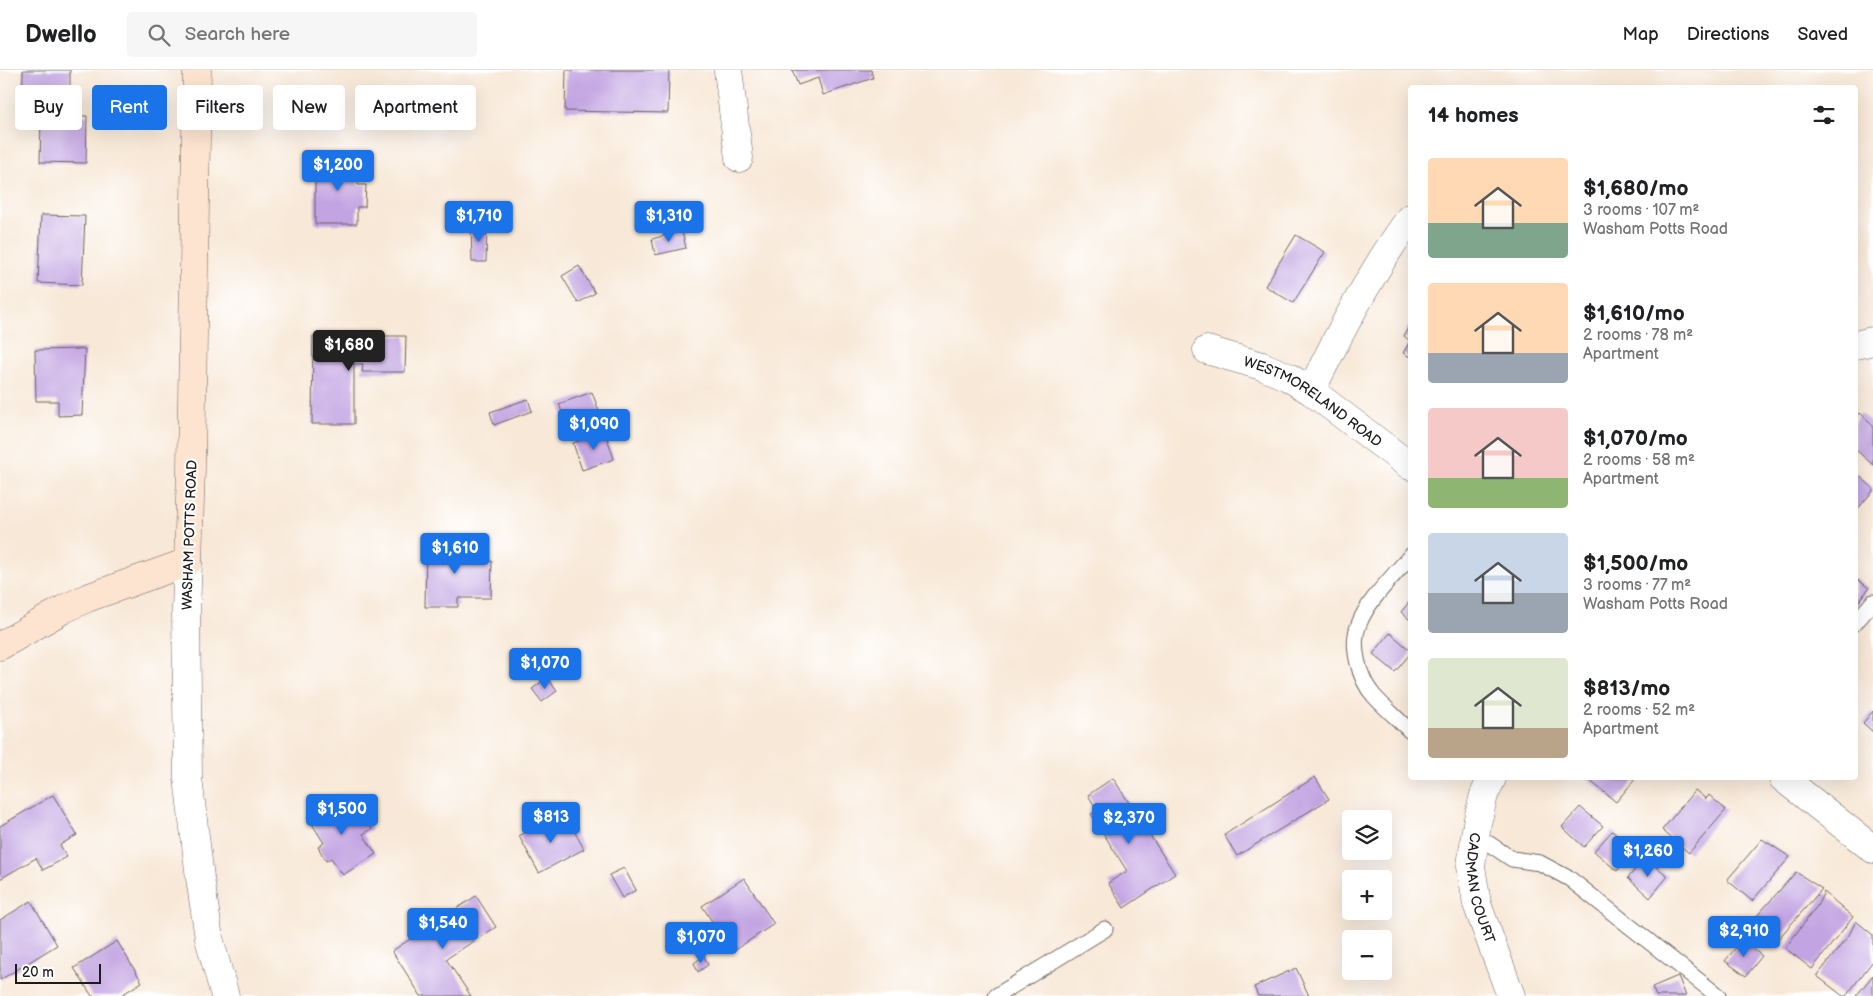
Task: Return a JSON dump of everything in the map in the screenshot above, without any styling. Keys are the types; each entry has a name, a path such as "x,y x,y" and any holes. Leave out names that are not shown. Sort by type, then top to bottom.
{"street":[{"name":"WASHAM POTTS ROAD","path":"197,70 191,468 186,609 188,778 209,938 225,996"},
{"path":"728,70 739,158"},
{"path":"1311,391 1336,338 1384,255 1408,221"},
{"path":"1858,344 1873,341"},
{"name":"WESTMORELAND ROAD","path":"1207,350 1262,366 1288,377 1311,391 1408,464"},
{"path":"0,646 87,598 188,562"},
{"name":"CADMAN COURT","path":"1489,780 1484,794 1471,866 1477,904 1511,996"},
{"path":"1785,780 1873,849"}],"lane":[{"path":"1408,558 1372,602 1358,624 1356,652 1360,675 1373,695 1408,729"},
{"path":"1858,620 1873,602"},
{"path":"1476,835 1512,859 1540,863 1570,879 1718,996"},
{"path":"996,996 1105,929"}],"building":[{"path":"23,70 70,70 70,85 23,85"},
{"path":"566,70 669,70 668,113 565,111"},
{"path":"792,70 871,70 873,78 823,95 818,78 798,85"},
{"path":"82,116 87,116 86,163 40,162 41,130 82,130"},
{"path":"315,159 358,159 358,185 366,185 365,207 357,207 357,224 315,224"},
{"path":"41,215 85,216 82,285 38,283"},
{"path":"471,225 487,225 486,262 472,262"},
{"path":"682,231 686,248 655,255 652,239"},
{"path":"1296,235 1325,252 1293,303 1265,286"},
{"path":"579,266 595,293 578,303 562,276"},
{"path":"1408,328 1408,339 1404,336"},
{"path":"313,336 355,336 354,343 361,343 362,336 406,336 405,372 362,372 363,364 354,364 354,424 312,424"},
{"path":"1408,344 1408,356 1403,353"},
{"path":"85,349 82,415 58,416 58,401 36,401 35,350"},
{"path":"592,392 600,414 567,426 559,404"},
{"path":"528,399 532,411 494,425 490,412"},
{"path":"1860,413 1873,425 1873,465 1858,452 1858,416"},
{"path":"605,432 614,459 582,470 573,443"},
{"path":"1858,475 1873,488 1873,491 1858,508"},
{"path":"426,542 474,543 474,561 492,561 491,598 458,598 458,607 425,607"},
{"path":"1858,580 1869,588 1858,603"},
{"path":"1408,603 1408,618 1401,612"},
{"path":"1390,633 1408,648 1408,656 1395,672 1373,654"},
{"path":"547,678 557,691 542,702 532,689"},
{"path":"1873,711 1873,732 1863,723"},
{"path":"1315,777 1329,799 1237,856 1224,835"},
{"path":"1113,778 1175,874 1124,908 1108,883 1127,871 1091,814 1097,810 1088,795"},
{"path":"1589,780 1634,780 1616,802"},
{"path":"1695,790 1706,799 1709,795 1726,810 1689,853 1662,830"},
{"path":"53,795 77,835 60,845 67,857 43,870 36,858 0,879 0,826"},
{"path":"339,796 354,820 362,814 372,829 363,834 376,854 343,875 331,858 326,861 318,847 324,843 307,816"},
{"path":"1580,807 1603,826 1584,847 1562,827"},
{"path":"555,816 562,830 571,825 584,849 539,873 519,836"},
{"path":"1612,831 1635,850 1617,871 1594,851"},
{"path":"1762,839 1790,857 1752,901 1727,880"},
{"path":"1645,858 1668,876 1650,898 1628,878"},
{"path":"624,868 636,890 622,898 609,875"},
{"path":"1796,872 1822,889 1778,939 1755,918"},
{"path":"744,878 774,924 732,952 702,906"},
{"path":"1824,892 1853,917 1812,969 1785,948 1817,906"},
{"path":"476,896 496,927 446,959 471,996 421,996 392,951"},
{"path":"31,901 57,945 0,980 0,920"},
{"path":"1856,921 1873,935 1873,961 1846,996 1843,996 1817,976 1849,935"},
{"path":"1742,940 1762,956 1746,976 1725,961"},
{"path":"117,941 142,982 120,996 92,996 74,968"},
{"path":"704,956 708,965 698,972 694,963"},
{"path":"1296,968 1309,996 1258,996 1254,987"},
{"path":"1873,975 1873,996 1856,996"},
{"path":"1678,976 1686,996 1656,996 1652,987"}]}
